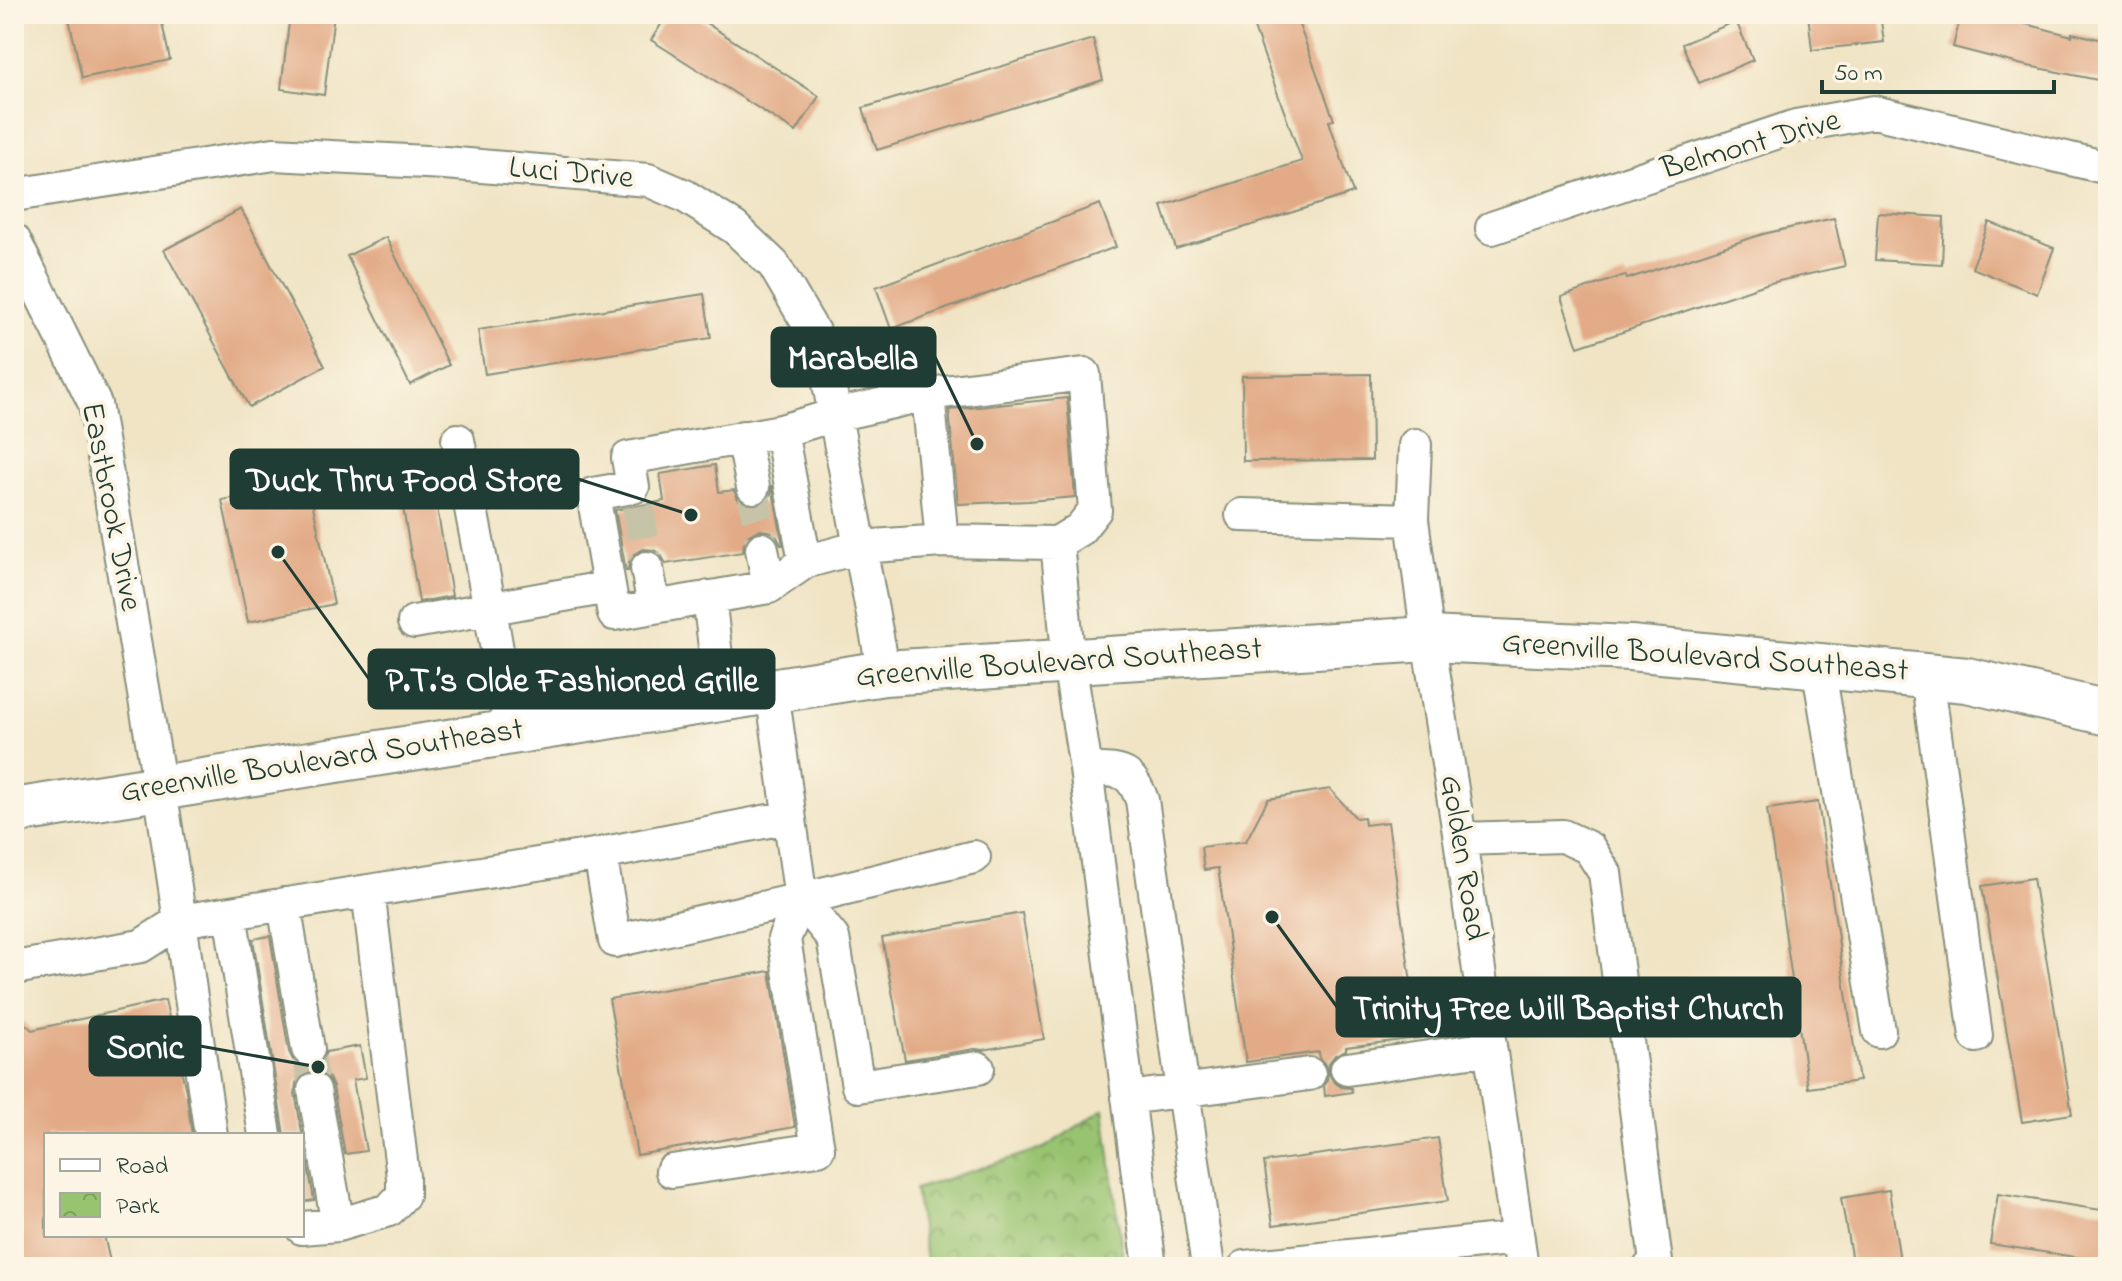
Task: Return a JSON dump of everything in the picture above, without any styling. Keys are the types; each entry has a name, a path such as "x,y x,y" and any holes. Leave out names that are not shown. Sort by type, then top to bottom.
{"highway":[{"name":"Greenville Boulevard Southeast","path":"14,811 884,673 1428,639 1630,648 1967,680 2108,713"}],"street":[{"name":"Belmont Drive","path":"1492,228 1796,126 1874,112 2108,168"},
{"name":"Luci Drive","path":"14,195 274,154 445,163 648,180 685,196 735,228 774,265 822,347 884,673"},
{"name":"Eastbrook Drive","path":"14,240 95,404 160,788 211,1133"},
{"path":"1084,374 1095,510 1080,529 1057,543 942,541 860,547 805,562 769,587 614,614 593,494 636,496 628,458 781,431 928,394 1084,374"},
{"path":"928,394 942,541"},
{"path":"781,431 805,562"},
{"path":"743,437 753,487"},
{"path":"458,440 511,732"},
{"name":"Golden Road","path":"1415,445 1412,520 1520,1252"},
{"path":"1242,515 1412,520"},
{"path":"1057,543 1069,662 1086,769 1150,1267"},
{"path":"762,549 769,587"},
{"path":"647,568 654,607"},
{"path":"414,622 609,587"},
{"path":"709,597 721,698"},
{"path":"1818,665 1879,1031"},
{"path":"1927,676 1976,1036"},
{"path":"772,691 801,899 833,938 858,1086 978,1068"},
{"path":"1086,769 1125,773 1136,784 1142,800 1208,1267"},
{"path":"14,968 141,946 180,921 600,854 789,817"},
{"path":"1460,839 1563,836 1589,848 1605,873 1656,1262 1650,1267"},
{"path":"600,854 615,941 974,857"},
{"path":"304,1228 338,1225 389,1210 403,1195 368,891"},
{"path":"672,1171 818,1149 784,939 801,899"},
{"path":"284,904 308,1049"},
{"path":"230,913 265,1133"},
{"path":"1347,1069 1490,1048"},
{"path":"1128,1098 1309,1074"},
{"path":"314,1090 338,1225"},
{"path":"1245,1267 1520,1252"}],"green space":[{"path":"1104,1109 1124,1267 927,1267 915,1189 1044,1148"}],"building":[{"path":"68,14 160,14 170,60 82,78"},
{"path":"290,14 334,14 324,95 281,89"},
{"path":"668,14 692,14 819,96 796,132 651,40"},
{"path":"1249,14 1295,14 1334,120 1329,121 1353,193 1176,249 1162,206 1302,161"},
{"path":"1808,14 1880,14 1884,42 1812,50"},
{"path":"1961,14 1987,14 2072,36 2072,33 2108,41 2108,82 1953,47"},
{"path":"1736,21 1753,60 1699,83 1682,44"},
{"path":"1093,39 1103,80 877,150 863,108"},
{"path":"1100,204 1116,247 891,329 876,287"},
{"path":"241,209 325,366 249,407 164,250"},
{"path":"1878,213 1944,217 1942,264 1875,260"},
{"path":"1834,218 1845,266 1766,284 1578,347 1561,297 1625,275 1627,279 1763,234"},
{"path":"1989,222 2054,248 2037,294 1972,268"},
{"path":"386,237 449,365 410,385 347,256"},
{"path":"704,294 711,338 485,374 478,330"},
{"path":"1371,374 1372,460 1243,461 1242,376"},
{"path":"1067,398 1075,497 958,504 949,410"},
{"path":"715,465 719,492 734,490 738,499 746,505 756,506 765,502 771,494 772,485 783,545 769,531 759,530 749,535 743,552 666,564 654,550 644,549 634,554 626,571 615,510 664,501 660,474"},
{"path":"308,483 334,604 248,622 222,500"},
{"path":"434,490 452,596 419,602 401,496"},
{"path":"1330,789 1356,818 1364,817 1365,825 1388,822 1419,1038 1346,1047 1329,1063 1328,1071 1319,1052 1246,1062 1218,868 1204,870 1201,847 1246,841 1268,799"},
{"path":"1818,802 1859,1081 1808,1088 1767,809"},
{"path":"2033,878 2072,1114 2022,1122 1982,886"},
{"path":"1022,913 1044,1039 905,1060 882,938"},
{"path":"270,936 289,1052 293,1060 301,1066 312,1068 321,1063 326,1052 360,1046 366,1078 353,1080 366,1151 345,1154 333,1087 329,1078 321,1072 311,1071 302,1075 296,1083 302,1133 284,1133 253,939"},
{"path":"770,971 795,1127 637,1155 609,999"},
{"path":"165,1000 186,1091 192,1133 44,1133 44,1237 104,1237 110,1262 86,1267 14,1267 14,1014 32,1030"},
{"path":"1328,1071 1333,1081 1341,1087 1351,1088 1352,1092 1325,1096"},
{"path":"1438,1138 1448,1201 1273,1225 1264,1162"},
{"path":"304,1144 314,1200 304,1202"},
{"path":"1889,1190 1901,1267 1853,1267 1841,1198"},
{"path":"1998,1194 2108,1211 2108,1262 1990,1244"}],"tunnel":[{"path":"753,487 762,549"},
{"path":"638,506 647,568"},
{"path":"308,1049 314,1090"}],"place":[{"name":"Marabella","path":"977,444"},
{"name":"Duck Thru Food Store","path":"691,515"},
{"name":"P.T.’s Olde Fashioned Grille","path":"278,552"},
{"name":"Trinity Free Will Baptist Church","path":"1272,917"},
{"name":"Sonic","path":"318,1067"}]}
